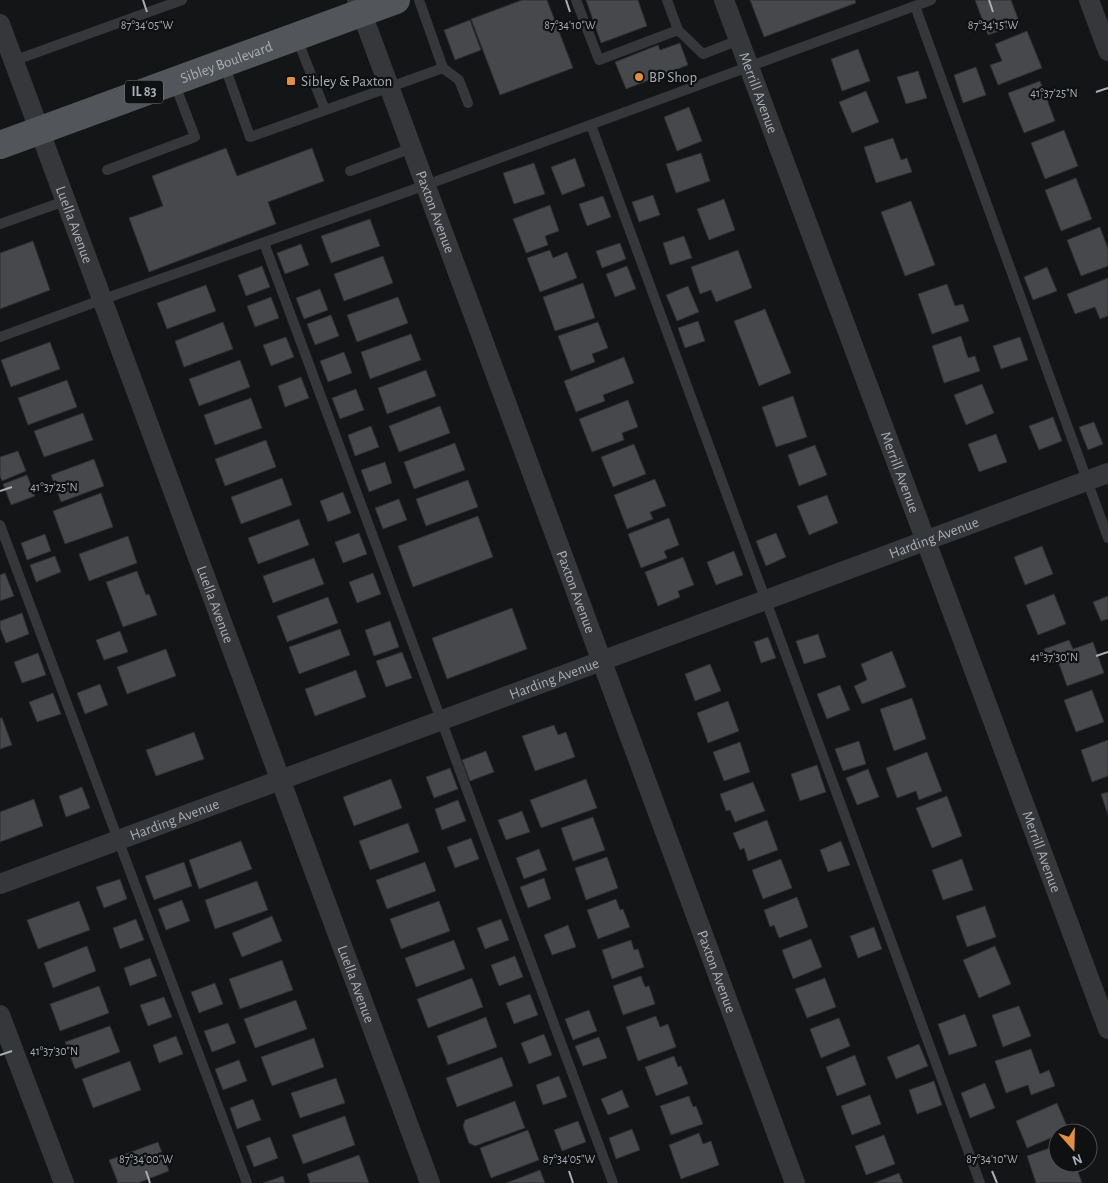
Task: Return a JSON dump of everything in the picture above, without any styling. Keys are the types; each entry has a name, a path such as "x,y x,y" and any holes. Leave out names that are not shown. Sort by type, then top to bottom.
{"main road":[{"name":"Sibley Boulevard","path":"0,145 296,36 359,6 396,0"}],"street":[{"name":"Merrill Avenue","path":"724,0 1108,1029"},
{"path":"1089,0 1108,51"},
{"name":"Paxton Avenue","path":"359,6 795,1183"},
{"name":"Luella Avenue","path":"0,24 430,1183"},
{"name":"Harding Avenue","path":"0,884 1108,473"},
{"path":"0,1015 64,1183"}],"lane":[{"path":"13,61 182,0"},
{"path":"419,0 443,68 459,80 468,103"},
{"path":"576,0 599,60 678,30"},
{"path":"667,0 678,30 703,54 739,40"},
{"path":"0,337 426,185 932,0"},
{"path":"914,6 1108,538"},
{"path":"296,36 325,110"},
{"path":"224,63 250,136 443,68"},
{"path":"107,170 195,137 174,81"},
{"path":"591,125 980,1183"},
{"path":"350,171 412,148"},
{"path":"0,224 65,201"},
{"path":"264,242 613,1183"},
{"path":"0,525 247,1183"}],"building":[{"path":"522,0 547,0 573,68 500,95 471,19"},
{"path":"586,0 638,0 647,26 601,43"},
{"path":"750,0 855,0 856,3 764,37"},
{"path":"975,0 1011,0 1020,24 988,35"},
{"path":"470,20 481,50 455,60 444,30"},
{"path":"1027,31 1042,68 998,85 990,65 1002,61 995,44"},
{"name":"BP Shop","path":"680,43 688,65 626,89 615,62 658,45 660,50"},
{"path":"858,49 870,81 842,91 831,59"},
{"path":"976,67 986,95 963,103 954,75"},
{"path":"918,71 927,98 906,104 897,77"},
{"path":"1040,81 1055,121 1024,133 1008,93"},
{"path":"866,91 879,122 852,133 839,102"},
{"path":"689,107 702,141 677,151 664,117"},
{"path":"1064,130 1078,166 1045,179 1031,143"},
{"path":"893,138 901,160 907,158 912,172 876,183 864,147"},
{"path":"226,148 237,176 312,148 324,181 268,202 276,224 149,272 129,218 163,206 152,176"},
{"path":"701,153 710,181 676,193 666,164"},
{"path":"575,158 585,186 562,195 551,167"},
{"path":"534,163 545,194 514,204 503,173"},
{"path":"1076,178 1092,219 1061,231 1045,190"},
{"path":"653,195 660,215 639,222 632,202"},
{"path":"603,196 611,217 587,226 579,204"},
{"path":"724,199 735,230 709,240 697,209"},
{"path":"911,201 935,265 905,276 881,212"},
{"path":"550,205 559,231 545,236 548,245 526,253 513,219"},
{"path":"370,219 380,246 331,263 321,236"},
{"path":"1100,227 1108,249 1108,266 1081,276 1067,240"},
{"path":"684,236 692,258 670,265 663,243"},
{"path":"33,241 50,290 0,309 0,253"},
{"path":"620,243 626,259 602,268 596,251"},
{"path":"301,244 309,265 285,274 277,253"},
{"path":"550,250 553,258 567,252 577,278 540,292 527,258"},
{"path":"738,250 752,288 716,302 711,290 700,294 691,267"},
{"path":"383,256 393,283 344,301 334,274"},
{"path":"262,266 270,287 246,296 238,275"},
{"path":"627,266 636,289 615,297 606,274"},
{"path":"1047,267 1057,291 1033,300 1024,277"},
{"path":"1108,278 1108,316 1100,319 1095,307 1075,314 1067,294"},
{"path":"583,283 595,318 555,331 543,297"},
{"path":"947,284 955,306 963,304 969,321 932,334 918,294"},
{"path":"206,285 216,311 167,329 157,303"},
{"path":"688,286 699,312 677,321 666,295"},
{"path":"320,289 328,310 304,319 296,298"},
{"path":"271,297 279,318 255,327 247,306"},
{"path":"398,297 408,323 357,342 347,315"},
{"path":"765,309 791,373 759,386 734,321"},
{"path":"331,315 339,336 315,345 307,324"},
{"path":"698,321 705,341 685,348 678,328"},
{"path":"223,322 233,349 184,367 175,341"},
{"path":"598,322 608,348 592,354 595,362 571,371 558,336"},
{"path":"411,334 421,360 370,379 361,352"},
{"path":"961,336 968,358 975,356 980,371 944,383 932,346"},
{"path":"286,337 294,357 271,366 263,345"},
{"path":"1020,337 1028,360 1001,369 993,346"},
{"path":"50,342 60,369 11,387 1,360"},
{"path":"344,352 352,373 328,382 320,361"},
{"path":"624,357 634,383 603,395 605,401 576,412 564,381"},
{"path":"240,360 250,387 199,406 189,379"},
{"path":"426,370 436,396 387,414 378,388"},
{"path":"301,377 309,398 285,407 278,386"},
{"path":"67,380 77,407 28,425 18,398"},
{"path":"982,384 994,413 966,425 954,395"},
{"path":"356,389 364,410 340,419 332,398"},
{"path":"793,396 807,437 776,447 762,407"},
{"path":"251,398 262,428 215,445 204,415"},
{"path":"628,400 638,427 622,433 624,440 592,452 579,419"},
{"path":"440,406 450,433 399,452 389,426"},
{"path":"83,413 93,440 44,457 34,431"},
{"path":"1053,417 1062,441 1039,450 1029,426"},
{"path":"1094,422 1103,444 1088,450 1079,427"},
{"path":"371,426 379,447 355,456 348,435"},
{"path":"996,434 1007,462 979,472 968,444"},
{"path":"266,440 276,467 225,486 215,459"},
{"path":"455,443 465,470 414,489 404,462"},
{"path":"634,444 646,474 613,487 601,457"},
{"path":"815,445 827,475 799,486 788,455"},
{"path":"18,451 26,471 2,481 0,476 0,457"},
{"path":"94,459 104,486 61,502 51,475"},
{"path":"385,462 392,483 369,492 361,470"},
{"path":"27,475 35,496 11,505 3,484"},
{"path":"282,478 292,505 241,524 231,497"},
{"path":"655,479 666,506 650,512 653,519 627,529 614,495"},
{"path":"468,480 478,507 426,526 416,499"},
{"path":"343,492 351,513 328,522 320,501"},
{"path":"101,493 113,527 65,544 53,511"},
{"path":"827,495 838,523 809,535 797,506"},
{"path":"399,499 407,520 383,529 375,508"},
{"path":"478,516 493,557 413,587 398,546"},
{"path":"669,518 679,545 664,551 667,558 641,568 628,534"},
{"path":"299,519 309,545 258,564 248,538"},
{"path":"359,533 367,554 343,563 335,542"},
{"path":"776,533 786,557 766,566 756,541"},
{"path":"45,534 51,551 27,560 21,543"},
{"path":"128,536 137,563 89,581 79,554"},
{"path":"1042,546 1053,574 1025,585 1014,557"},
{"path":"734,551 743,575 716,585 707,562"},
{"path":"55,556 61,572 36,582 30,565"},
{"path":"683,557 694,585 678,591 680,597 658,606 645,572"},
{"path":"314,558 324,584 273,603 263,576"},
{"path":"137,571 146,595 149,594 157,615 123,627 106,582"},
{"path":"5,573 14,596 0,601 0,575"},
{"path":"373,573 381,594 357,603 349,582"},
{"path":"1054,594 1066,624 1038,635 1026,605"},
{"path":"1108,596 1108,619 1101,621 1093,602"},
{"path":"328,597 338,623 287,642 277,616"},
{"path":"512,608 527,649 447,679 432,638"},
{"path":"22,613 29,634 6,643 0,628 0,621"},
{"path":"390,621 399,647 374,656 365,630"},
{"path":"340,629 350,655 299,674 289,647"},
{"path":"120,631 128,652 104,660 96,640"},
{"path":"818,634 826,657 804,664 796,641"},
{"path":"768,637 776,658 761,663 754,642"},
{"path":"1069,640 1073,649 1093,642 1104,673 1067,686 1058,661 1049,664 1044,649"},
{"path":"166,649 176,676 127,694 117,667"},
{"path":"892,651 906,687 862,704 854,686 867,680 861,664"},
{"path":"402,652 412,678 386,687 376,661"},
{"path":"38,653 46,675 22,683 14,662"},
{"path":"710,664 721,691 695,701 685,674"},
{"path":"356,670 366,697 315,716 305,689"},
{"path":"100,684 108,705 85,714 77,693"},
{"path":"840,685 850,710 827,719 817,694"},
{"path":"1092,690 1104,722 1076,732 1064,700"},
{"path":"53,693 61,714 37,722 29,702"},
{"path":"912,698 926,739 894,751 880,709"},
{"path":"728,701 739,731 708,743 697,713"},
{"path":"0,718 2,718 12,745 0,749"},
{"path":"554,725 558,735 566,732 575,757 535,771 522,736"},
{"path":"194,732 204,759 156,776 146,750"},
{"path":"1108,740 1108,776 1092,782 1081,750"},
{"path":"859,741 866,764 843,771 835,749"},
{"path":"740,742 750,772 724,781 713,752"},
{"path":"486,751 494,772 470,781 462,760"},
{"path":"927,752 942,791 919,800 916,791 897,798 886,768"},
{"path":"817,765 826,792 800,801 791,774"},
{"path":"450,768 458,789 434,798 426,777"},
{"path":"868,769 879,797 857,805 846,778"},
{"path":"391,779 402,808 354,826 343,797"},
{"path":"586,779 597,808 541,828 530,800"},
{"path":"753,782 765,811 735,822 730,810 726,811 720,794"},
{"path":"82,787 90,808 66,817 59,796"},
{"path":"1108,792 1108,815 1101,794"},
{"path":"947,796 962,836 932,848 916,808"},
{"path":"34,799 43,826 0,842 0,812"},
{"path":"458,800 466,821 442,830 435,809"},
{"path":"522,811 530,832 506,840 498,820"},
{"path":"593,817 605,850 573,861 561,828"},
{"path":"767,820 778,850 748,861 744,848 740,850 733,833"},
{"path":"408,823 419,852 370,870 359,841"},
{"path":"471,838 479,859 455,868 447,847"},
{"path":"241,841 252,869 199,889 189,860"},
{"path":"841,841 850,865 828,872 820,850"},
{"path":"539,849 547,870 524,879 516,858"},
{"path":"607,857 618,888 586,900 575,868"},
{"path":"781,859 792,888 763,899 752,870"},
{"path":"962,859 973,890 943,900 932,870"},
{"path":"184,862 192,886 154,900 145,876"},
{"path":"425,862 436,891 387,909 376,880"},
{"path":"544,878 551,899 528,908 520,887"},
{"path":"120,879 127,899 104,908 96,887"},
{"path":"257,881 268,910 215,929 205,900"},
{"path":"797,897 808,927 779,938 774,925 770,927 764,910"},
{"path":"616,899 620,910 623,909 630,927 598,939 587,910"},
{"path":"182,900 190,921 166,930 158,909"},
{"path":"79,901 90,930 38,949 27,920"},
{"path":"439,901 450,931 401,949 390,919"},
{"path":"985,906 996,937 967,947 956,916"},
{"path":"272,916 282,941 242,957 232,933"},
{"path":"136,919 144,940 120,949 113,928"},
{"path":"501,919 509,940 485,949 477,928"},
{"path":"568,925 576,947 552,955 544,935"},
{"path":"874,927 882,949 858,958 850,936"},
{"path":"811,939 822,967 793,979 782,950"},
{"path":"454,940 465,969 416,987 405,958"},
{"path":"631,940 634,950 638,949 644,967 612,979 602,950"},
{"path":"87,946 96,971 53,988 44,963"},
{"path":"995,946 1011,984 979,998 963,960"},
{"path":"515,956 523,977 499,986 491,965"},
{"path":"150,958 157,976 130,986 124,968"},
{"path":"282,960 293,990 240,1009 229,979"},
{"path":"641,976 645,987 649,986 655,1004 623,1015 613,986"},
{"path":"472,978 483,1007 428,1028 417,999"},
{"path":"825,978 836,1007 807,1018 795,989"},
{"path":"215,983 223,1004 199,1013 191,992"},
{"path":"99,986 109,1013 60,1031 50,1004"},
{"path":"530,994 538,1015 514,1024 506,1003"},
{"path":"164,997 172,1017 148,1026 140,1005"},
{"path":"296,1000 307,1029 255,1048 244,1019"},
{"path":"1019,1006 1031,1036 1003,1047 992,1015"},
{"path":"589,1010 597,1031 573,1040 565,1019"},
{"path":"965,1014 977,1046 949,1055 938,1024"},
{"path":"656,1016 660,1027 668,1024 676,1047 638,1061 626,1027"},
{"path":"486,1017 497,1047 448,1065 437,1036"},
{"path":"839,1018 850,1046 821,1058 810,1029"},
{"path":"228,1023 236,1043 212,1052 204,1031"},
{"path":"110,1026 120,1052 75,1069 65,1042"},
{"path":"544,1034 552,1055 529,1064 521,1043"},
{"path":"176,1036 183,1054 159,1063 153,1045"},
{"path":"599,1037 607,1058 583,1066 575,1046"},
{"path":"314,1038 324,1067 272,1086 261,1057"},
{"path":"919,1044 928,1066 896,1079 887,1057"},
{"path":"1031,1049 1040,1074 1049,1070 1055,1086 1031,1095 1028,1085 1006,1093 995,1061"},
{"path":"855,1055 866,1085 837,1096 826,1067"},
{"path":"674,1056 678,1067 681,1066 688,1084 656,1096 645,1067"},
{"path":"502,1057 513,1086 457,1107 446,1078"},
{"path":"239,1060 247,1081 223,1090 215,1069"},
{"path":"130,1061 141,1090 93,1108 82,1079"},
{"path":"559,1076 567,1097 543,1105 536,1085"},
{"path":"336,1078 345,1103 300,1118 291,1093"},
{"path":"934,1081 942,1105 917,1114 909,1090"},
{"path":"985,1083 995,1108 970,1118 961,1093"},
{"path":"622,1090 629,1107 608,1115 601,1099"},
{"path":"870,1095 881,1124 852,1135 841,1106"},
{"path":"689,1096 693,1107 696,1106 703,1124 671,1135 660,1106"},
{"path":"253,1099 261,1120 237,1129 230,1108"},
{"path":"515,1101 525,1128 475,1146 469,1143 463,1126 465,1120"},
{"path":"1057,1103 1066,1123 1048,1123 1048,1139 1027,1148 1016,1121"},
{"path":"345,1116 355,1145 303,1164 292,1135"},
{"path":"578,1121 586,1142 562,1151 554,1130"},
{"path":"632,1129 640,1150 616,1159 609,1138"},
{"path":"528,1130 539,1160 491,1178 480,1148"},
{"path":"699,1133 703,1144 711,1141 719,1165 681,1179 669,1145"},
{"path":"884,1135 895,1164 866,1175 855,1146"},
{"path":"270,1137 278,1158 254,1167 246,1146"},
{"path":"158,1142 169,1171 138,1183 118,1183 109,1160"},
{"path":"1048,1149 1048,1173 1078,1173 1082,1183 1036,1183 1027,1156"},
{"path":"359,1155 369,1183 310,1183 307,1174"},
{"path":"540,1170 545,1183 506,1183"},
{"path":"899,1173 903,1183 874,1183"},
{"path":"283,1176 285,1183 263,1183"}],"place":[{"name":"BP Shop","path":"639,77"},
{"name":"Sibley & Paxton","path":"291,81"}]}
